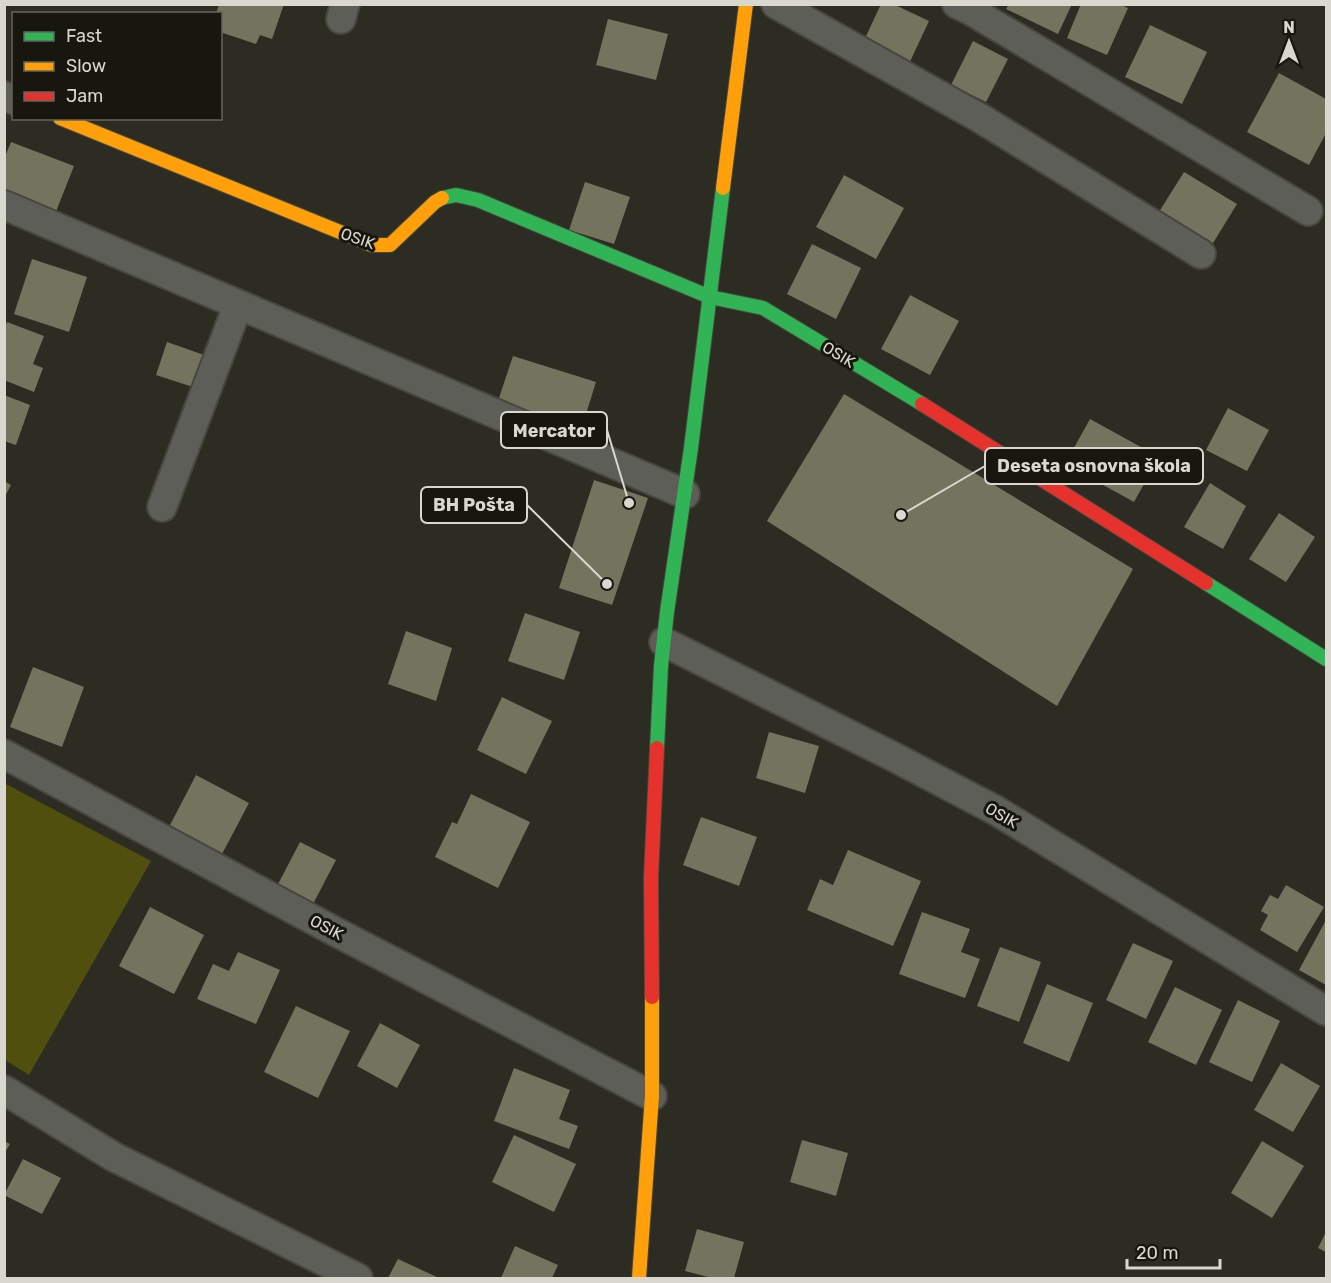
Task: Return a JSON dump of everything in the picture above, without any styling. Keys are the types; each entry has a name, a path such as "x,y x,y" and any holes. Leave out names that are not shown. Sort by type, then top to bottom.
{"street":[{"path":"641,1278 651,1096 651,877 664,642 685,494 746,4"},
{"path":"776,4 980,118 1201,254"},
{"path":"957,4 1308,211"},
{"name":"OSIK","path":"65,120 372,245 390,245 435,202 444,196 456,195 478,200 710,297 763,308 896,388 1326,659"},
{"path":"4,205 685,494"},
{"path":"162,507 238,305"},
{"name":"OSIK","path":"664,642 995,810 1326,1011"},
{"name":"OSIK","path":"4,754 336,932 651,1096"},
{"path":"4,1090 114,1156 358,1278"}],"shaded area":[{"path":"4,783 151,861 29,1075 5,1060"}],"building":[{"path":"219,4 284,4 272,39 260,35 256,44 222,33 222,12 217,12"},
{"path":"881,4 893,4 929,21 907,68 861,47"},
{"path":"1009,4 1072,4 1058,34 1006,9"},
{"path":"1081,4 1119,4 1128,8 1107,55 1067,38"},
{"path":"608,19 668,34 656,80 596,65"},
{"path":"1150,25 1207,52 1182,104 1125,77"},
{"path":"973,41 1008,59 986,102 951,85"},
{"path":"1279,73 1326,99 1326,133 1309,165 1247,132"},
{"path":"11,142 74,166 55,214 4,194 4,159"},
{"path":"1184,172 1237,204 1210,248 1157,215"},
{"path":"844,175 904,208 876,259 816,227"},
{"path":"585,182 630,197 614,244 569,230"},
{"path":"812,244 861,268 836,319 787,294"},
{"path":"32,259 87,277 69,332 14,314"},
{"path":"910,295 959,321 930,375 881,349"},
{"path":"7,322 44,336 33,364 43,368 34,392 4,380 4,329"},
{"path":"167,342 207,356 196,388 156,375"},
{"path":"513,356 596,382 580,433 496,407"},
{"path":"844,394 1133,569 1057,706 767,521"},
{"path":"4,395 30,405 16,445 4,441"},
{"path":"1228,408 1269,430 1247,471 1206,450"},
{"path":"1090,419 1159,457 1134,502 1065,464"},
{"path":"594,480 648,498 612,605 559,588"},
{"path":"4,481 11,485 4,498"},
{"path":"1210,483 1246,506 1223,549 1184,527"},
{"path":"1279,513 1315,537 1286,582 1249,559"},
{"path":"525,613 580,632 564,680 508,661"},
{"path":"406,631 452,648 436,701 388,684"},
{"path":"33,667 84,687 62,747 10,727"},
{"path":"502,697 552,721 526,774 477,750"},
{"path":"769,732 819,746 805,793 756,778"},
{"path":"196,775 249,803 222,854 169,827"},
{"path":"471,794 530,822 498,888 435,857 452,822 457,824"},
{"path":"701,817 757,837 739,886 683,865"},
{"path":"300,842 336,860 312,906 276,888"},
{"path":"848,850 921,881 893,946 807,910 820,879 833,885"},
{"path":"1286,885 1324,907 1297,952 1260,930 1268,915 1261,911 1270,895 1278,899"},
{"path":"150,907 204,935 174,994 119,966"},
{"path":"922,912 970,929 961,952 980,959 965,998 899,974"},
{"path":"1326,920 1326,985 1299,970"},
{"path":"1133,943 1173,961 1146,1019 1106,1000"},
{"path":"1000,947 1041,962 1019,1022 977,1006"},
{"path":"238,952 280,970 256,1024 197,999 213,964 229,971"},
{"path":"1047,984 1093,1003 1069,1062 1023,1043"},
{"path":"1175,987 1222,1010 1196,1065 1148,1042"},
{"path":"1238,1000 1280,1021 1252,1082 1209,1062"},
{"path":"296,1006 350,1031 318,1098 264,1072"},
{"path":"380,1023 420,1045 397,1088 357,1066"},
{"path":"1281,1063 1320,1086 1293,1132 1254,1110"},
{"path":"514,1068 570,1090 559,1119 578,1126 569,1149 494,1121"},
{"path":"514,1135 576,1164 554,1212 492,1182"},
{"path":"802,1140 848,1153 836,1196 790,1182"},
{"path":"4,1141 10,1144 4,1154"},
{"path":"1262,1141 1304,1166 1272,1218 1231,1193"},
{"path":"23,1159 61,1178 42,1214 4,1195"},
{"path":"697,1229 744,1242 734,1278 712,1278 685,1271"},
{"path":"1326,1232 1326,1252 1318,1248"},
{"path":"515,1246 558,1265 552,1278 501,1278"},
{"path":"398,1259 439,1278 388,1278"}],"traffic: fast":[{"path":"657,748 661,666 667,612 691,448 723,188"},
{"path":"442,198 456,195 478,200 710,297 763,308 922,404"},
{"path":"1206,583 1326,659"}],"traffic: slow":[{"path":"723,188 746,4"},
{"path":"65,120 372,245 390,245 442,198"},
{"path":"639,1278 652,1096 652,997"}],"traffic: jam":[{"path":"922,404 1206,583"},
{"path":"652,997 651,877 657,748"}],"place":[{"name":"Mercator","path":"629,503"},
{"name":"Deseta osnovna škola","path":"901,515"},
{"name":"BH Pošta","path":"607,584"}]}
